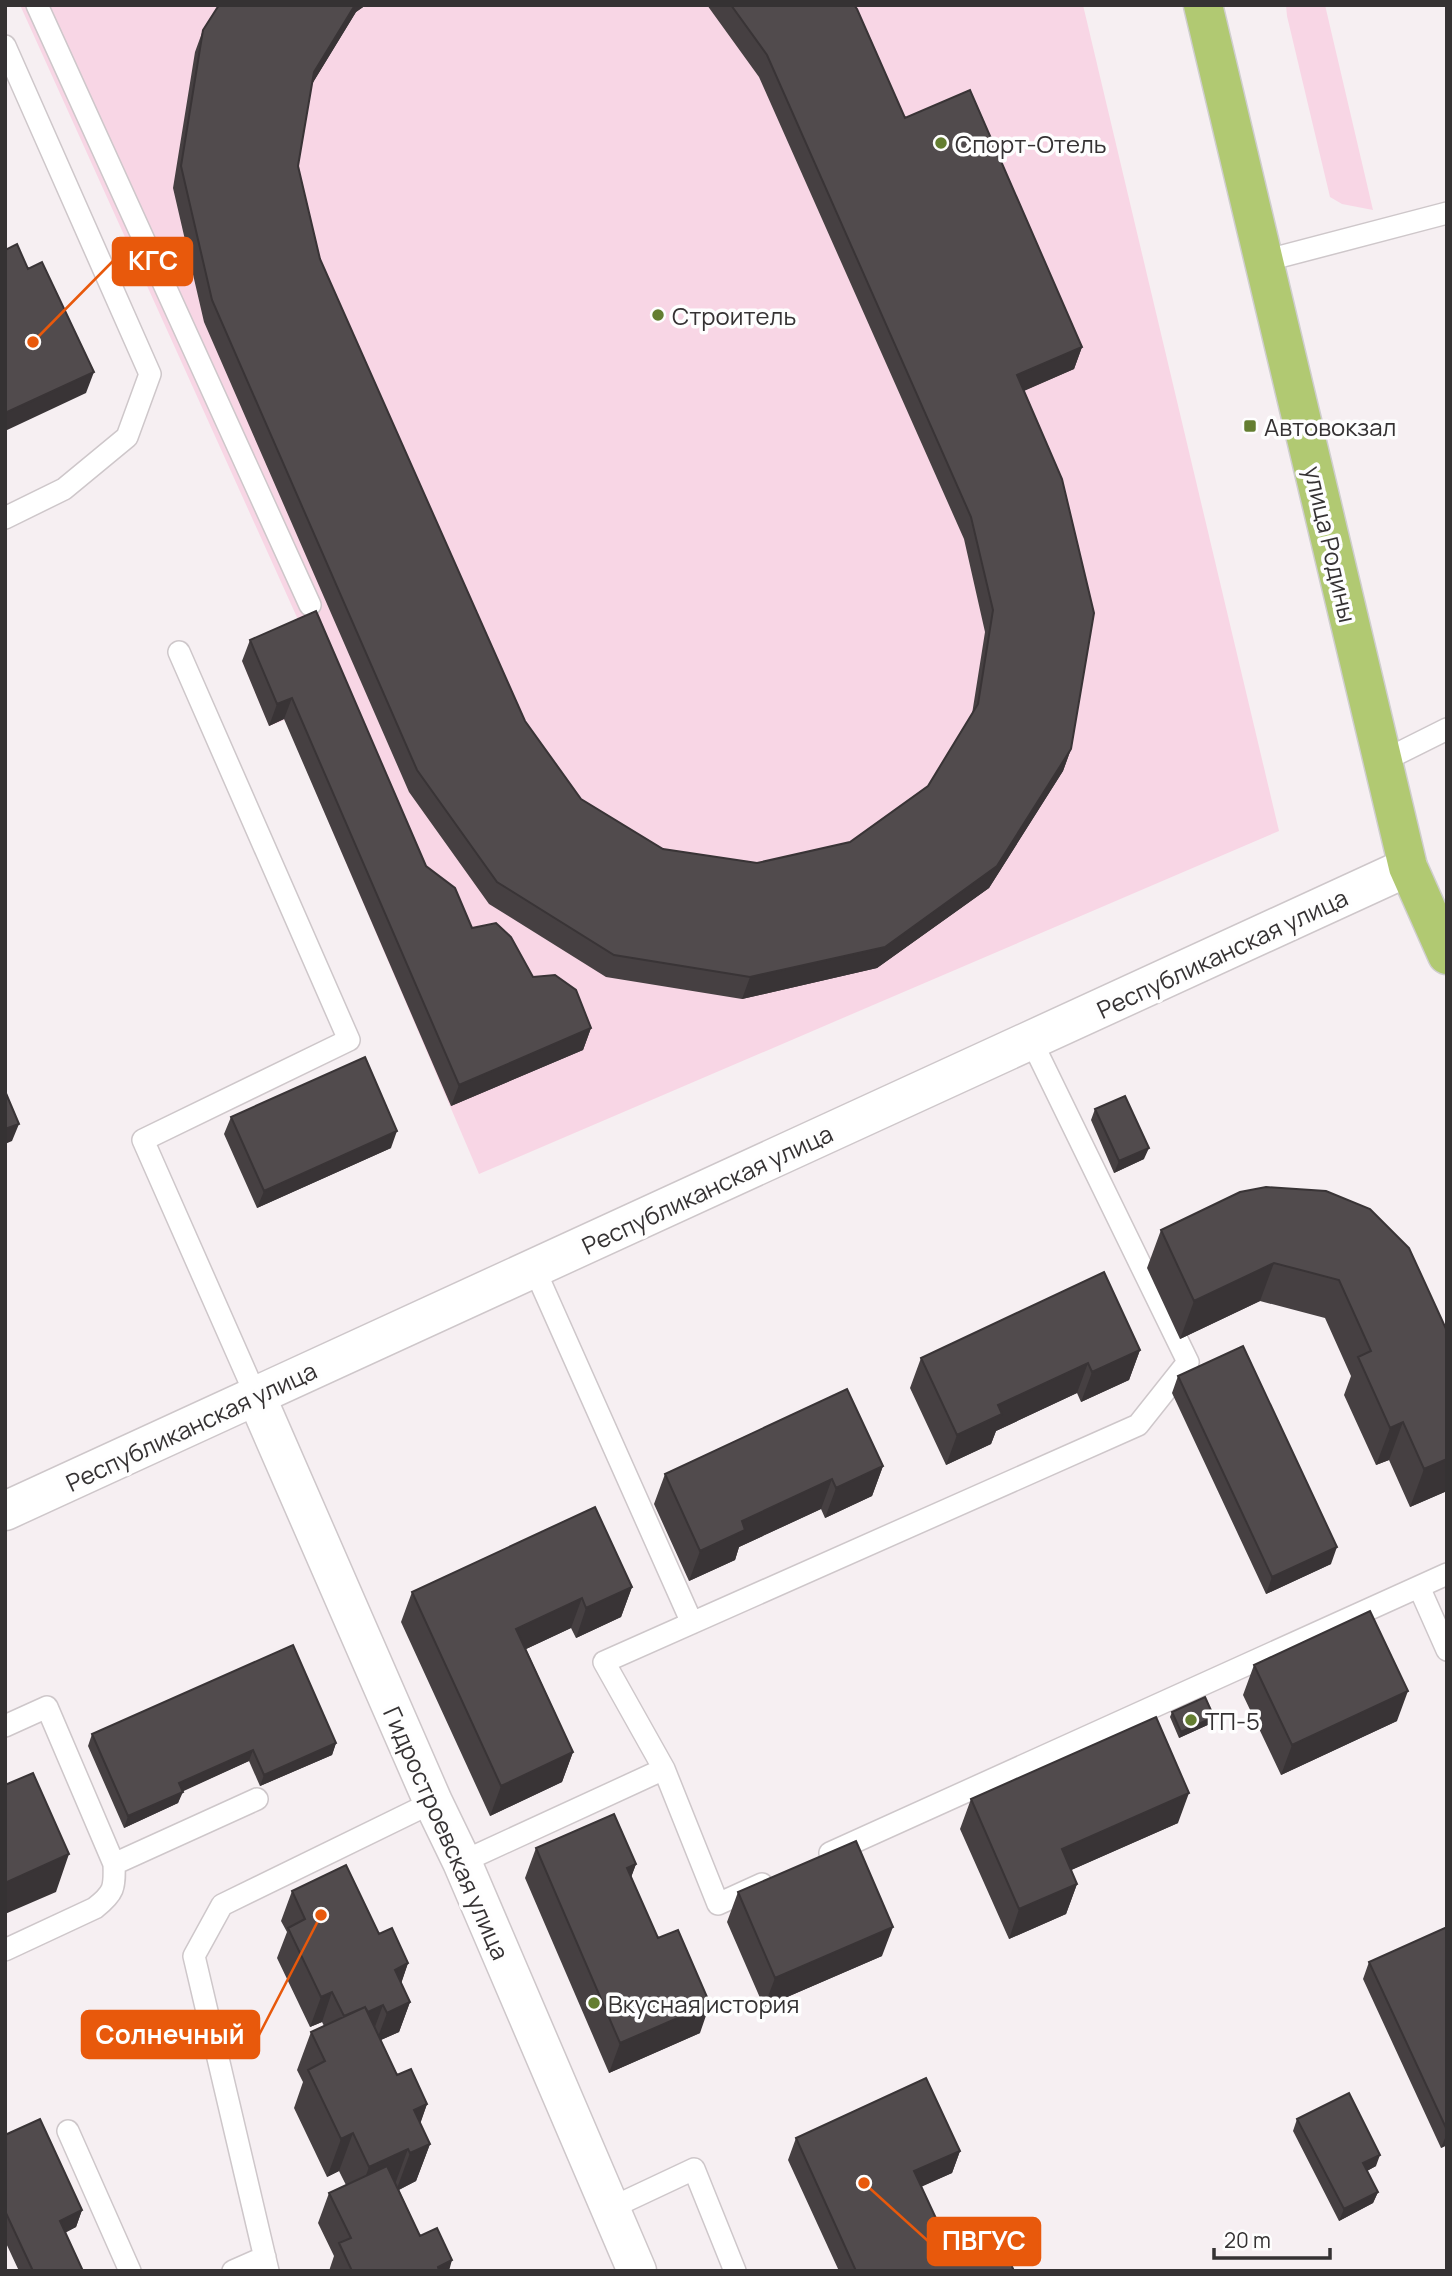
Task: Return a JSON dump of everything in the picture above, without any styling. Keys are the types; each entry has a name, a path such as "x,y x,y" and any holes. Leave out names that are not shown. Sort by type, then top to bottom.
{"main road":[{"name":"улица Родины","path":"1203,5 1383,761 1447,955"}],"street":[{"name":"Республиканская улица","path":"5,1511 1031,1040 1425,893"},
{"name":"Гидростроевская улица","path":"256,1396 637,2271"}],"lane":[{"path":"37,5 310,605"},
{"path":"5,46 150,374 127,437 64,489 5,518"},
{"path":"1264,261 1447,213"},
{"path":"179,652 349,1040 143,1140 256,1396"},
{"path":"1383,761 1447,729"},
{"path":"782,1875 718,1904 664,1769 604,1662 1138,1425 1188,1362 1031,1040"},
{"path":"534,1268 692,1623"},
{"path":"807,1863 1447,1574"},
{"path":"1419,1587 1447,1650"},
{"path":"5,1726 47,1707 114,1864 115,1887 95,1908 5,1950"},
{"path":"461,1862 664,1769"},
{"path":"114,1864 257,1799"},
{"path":"233,2271 266,2264 194,1956 222,1905 433,1802"},
{"path":"68,2131 131,2271"},
{"path":"611,2208 694,2169 735,2271"}],"shaded area":[{"name":"Строитель","path":"20,5 1083,5 1279,831 479,1174 285,720 269,726 242,661 300,624"},
{"path":"1286,5 1325,5 1373,210 1342,204 1330,197"}],"building":[{"path":"219,5 355,5 314,72 298,166 320,259 525,721 581,799 663,849 757,863 850,842 928,786 978,704 993,610 971,517 767,55 731,5 854,5 905,118 970,90 1082,347 1017,375 1062,479 1094,613 1071,749 997,866 885,947 750,977 614,955 497,882 417,770 212,300 181,166 203,30"},
{"path":"17,244 28,269 42,262 94,372 5,413 5,250"},
{"path":"316,611 426,866 455,888 472,928 496,923 511,937 533,977 555,975 576,990 591,1028 459,1085 292,698 277,704 250,640"},
{"path":"365,1057 397,1131 264,1191 231,1117"},
{"path":"5,1091 19,1124 5,1129"},
{"path":"1125,1096 1149,1148 1119,1161 1095,1109"},
{"path":"1266,1187 1326,1191 1370,1209 1409,1248 1447,1331 1447,1459 1424,1469 1403,1422 1390,1428 1358,1357 1371,1351 1339,1280 1274,1263 1194,1301 1161,1230 1240,1192"},
{"path":"1104,1272 1140,1350 1092,1372 1088,1363 998,1405 1002,1414 957,1435 921,1358"},
{"path":"1243,1346 1337,1547 1272,1577 1178,1376"},
{"path":"847,1389 883,1466 836,1488 832,1479 742,1521 745,1530 700,1551 665,1474"},
{"path":"595,1507 632,1587 586,1608 582,1598 516,1629 573,1752 501,1786 412,1592"},
{"path":"1370,1611 1408,1691 1292,1745 1254,1665"},
{"path":"293,1645 336,1743 264,1775 253,1750 179,1783 183,1792 128,1816 92,1734"},
{"name":"ТП-5","path":"1205,1697 1214,1717 1181,1732 1172,1712"},
{"path":"1156,1717 1189,1793 1062,1849 1077,1884 1019,1909 971,1799"},
{"path":"33,1773 69,1854 5,1883 5,1785"},
{"path":"614,1814 636,1864 627,1868 658,1938 678,1930 710,2004 620,2043 536,1848"},
{"path":"856,1841 893,1927 775,1978 738,1892"},
{"path":"346,1865 379,1934 392,1928 408,1963 395,1970 410,2002 387,2013 383,2005 368,2012 365,2007 344,2016 332,1992 321,1997 288,1928 305,1919 292,1891"},
{"path":"1447,1927 1447,2130 1369,1962"},
{"path":"365,2007 397,2075 411,2069 427,2104 414,2110 430,2144 410,2153 408,2149 369,2167 353,2133 341,2139 308,2070 325,2061 311,2032"},
{"path":"926,2078 960,2151 914,2171 953,2255 998,2235 1014,2271 856,2271 796,2138"},
{"path":"1349,2093 1380,2155 1363,2163 1378,2192 1344,2209 1297,2119"},
{"path":"40,2119 82,2210 60,2221 83,2271 33,2271 5,2211 5,2135"},
{"path":"387,2166 420,2236 437,2228 452,2260 438,2267 439,2271 352,2271 339,2243 351,2238 329,2193"}],"place":[{"name":"Спорт-Отель","path":"941,143"},
{"name":"Строитель","path":"658,315"},
{"name":"КГС","path":"33,342"},
{"name":"Автовокзал","path":"1250,426"},
{"name":"ТП-5","path":"1191,1720"},
{"name":"Солнечный","path":"321,1915"},
{"name":"Вкусная история","path":"594,2003"},
{"name":"ПВГУС","path":"864,2183"}]}
